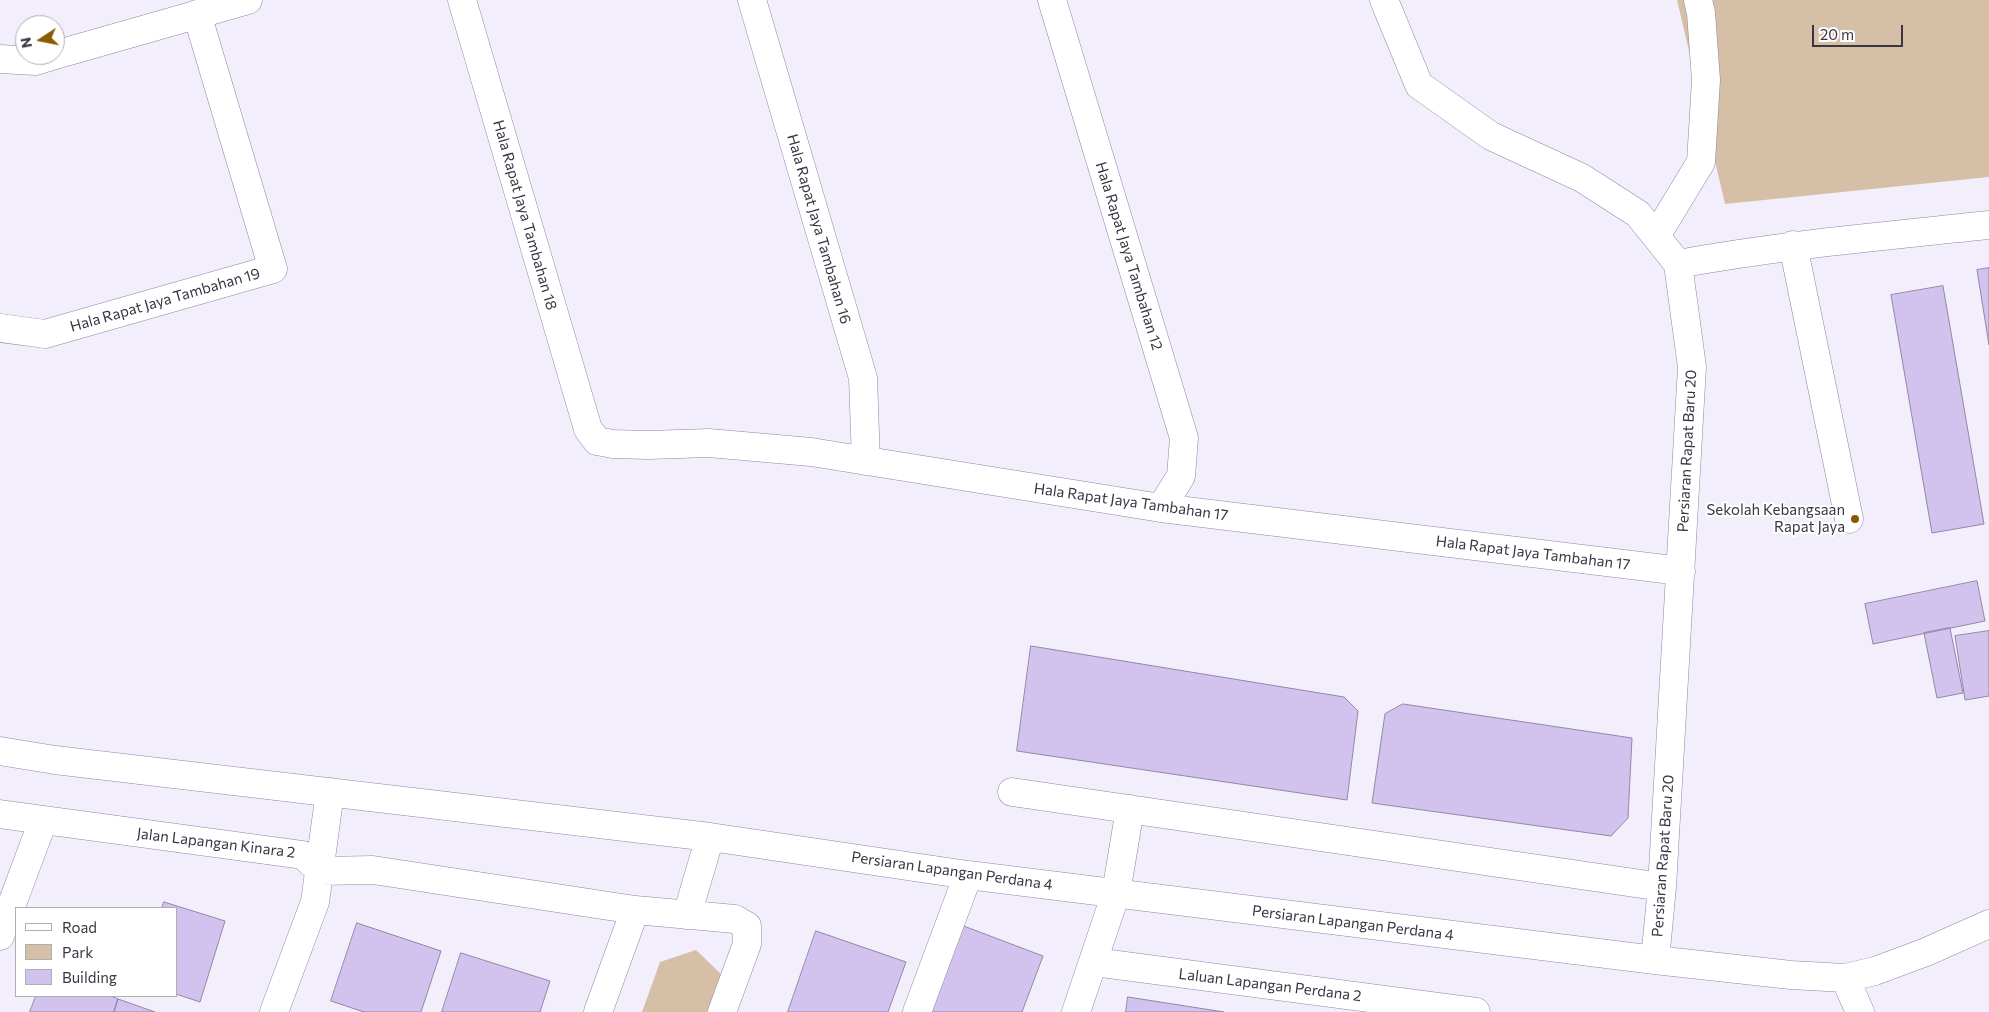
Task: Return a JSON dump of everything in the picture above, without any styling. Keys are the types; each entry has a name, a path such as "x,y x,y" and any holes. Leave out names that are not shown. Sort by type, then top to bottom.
{"street":[{"path":"65,52 248,0"},
{"name":"Hala Rapat Jaya Tambahan 18","path":"462,0 588,429"},
{"name":"Hala Rapat Jaya Tambahan 16","path":"752,0 863,378 866,460"},
{"name":"Hala Rapat Jaya Tambahan 12","path":"1052,0 1184,438 1182,476 1161,508"},
{"path":"1384,0 1418,85 1491,136 1582,178 1638,214 1678,264 1740,252 1793,245 1989,225"},
{"path":"1656,236 1701,162 1706,80 1701,13 1698,0"},
{"name":"Hala Rapat Jaya Tambahan 19","path":"0,328 45,334 273,269 197,14"},
{"path":"0,59 15,60"},
{"path":"1793,245 1849,519"},
{"name":"Persiaran Rapat Baru 20","path":"1655,960 1662,887 1692,367 1678,264"},
{"name":"Hala Rapat Jaya Tambahan 17","path":"588,429 597,441 613,444 648,445 709,442 811,452 1161,508 1681,571"},
{"name":"Persiaran Lapangan Perdana 4","path":"0,751 55,760 710,837 968,875 1655,960 1791,975 1845,978 1875,971 1926,952 1989,924"},
{"path":"274,1012 315,902 330,792"},
{"path":"1012,792 1662,887"},
{"path":"1076,1012 1116,893 1130,809"},
{"name":"Jalan Lapangan Kinara 2","path":"0,814 303,855 320,871"},
{"path":"0,936 43,821"},
{"path":"687,915 710,837"},
{"path":"320,871 373,870 635,910 735,919 747,926 747,944 722,1012"},
{"path":"917,1012 968,875"},
{"path":"598,1012 635,910"},
{"name":"Laluan Lapangan Perdana 2","path":"1094,962 1476,1012"},
{"path":"1845,978 1860,1012"}],"green space":[{"path":"1677,0 1989,0 1989,177 1725,204"},
{"path":"696,950 721,974 707,1012 642,1012 660,962"}],"building":[{"path":"1989,268 1989,345 1977,270"},
{"path":"1943,286 1984,524 1932,533 1891,295"},
{"path":"1977,581 1985,621 1873,644 1865,604"},
{"path":"1950,628 1963,693 1937,698 1924,633"},
{"path":"1989,631 1989,696 1965,700 1955,636"},
{"path":"1031,646 1344,697 1358,711 1347,800 1017,751"},
{"path":"1403,704 1632,738 1628,818 1611,836 1372,803 1385,714"},
{"path":"164,902 225,921 200,1002 178,995 178,907 162,907"},
{"path":"357,923 441,951 421,1012 364,1012 331,1001"},
{"path":"961,925 1043,956 1022,1012 929,1012"},
{"path":"816,931 906,962 888,1012 788,1012"},
{"path":"461,953 550,981 540,1012 442,1012"},
{"path":"36,997 113,997 118,999 114,1012 30,1012"},
{"path":"1128,997 1224,1012 1126,1012"},
{"path":"118,999 155,1012 114,1012"}],"place":[{"name":"Sekolah Kebangsaan Rapat Jaya","path":"1855,519"}]}
